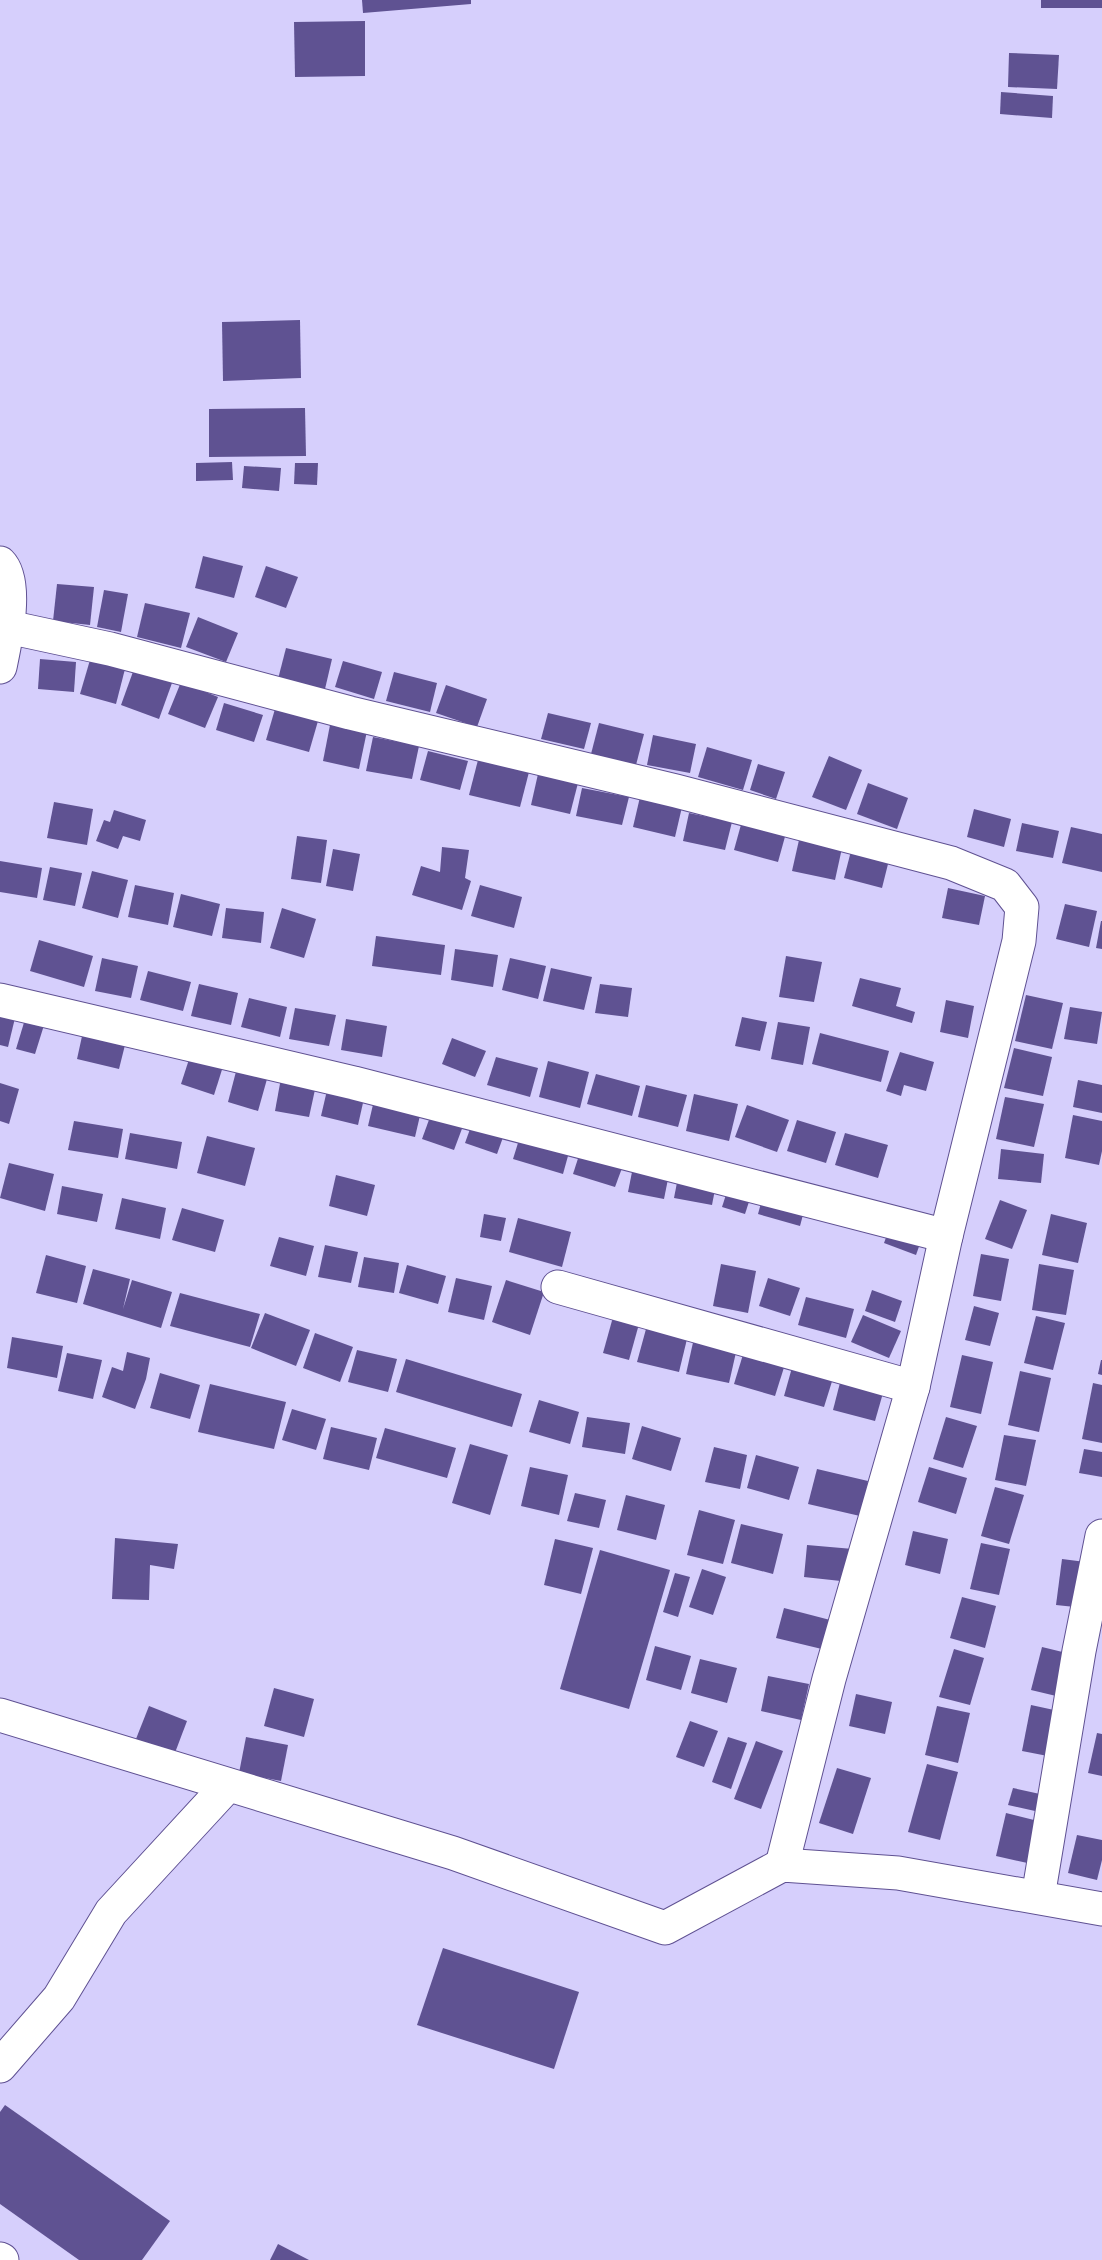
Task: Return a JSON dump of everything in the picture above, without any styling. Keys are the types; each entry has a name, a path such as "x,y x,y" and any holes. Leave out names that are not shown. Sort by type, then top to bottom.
{"street":[{"path":"0,563 5,568 10,604 0,667"},
{"path":"8,627 110,649 350,713 676,791 951,863 1005,885 1022,907 1019,941 946,1236 913,1387 829,1679 782,1865"},
{"path":"0,1000 354,1083 946,1236"},
{"path":"558,1287 913,1387"},
{"path":"1038,1897 1079,1651 1102,1536"},
{"path":"0,1715 453,1853 665,1928 782,1865 898,1873 1102,1909"},
{"path":"0,2066 59,1998 111,1912 228,1785"}],"building":[{"path":"362,0 471,0 471,4 363,13"},
{"path":"1041,0 1102,0 1102,8 1041,8"},
{"path":"365,21 365,76 295,77 294,22"},
{"path":"1009,53 1059,55 1057,89 1008,87"},
{"path":"1001,92 1053,96 1052,118 1000,114"},
{"path":"300,320 301,378 223,381 222,322"},
{"path":"305,408 306,456 209,457 209,409"},
{"path":"232,462 233,480 196,481 196,463"},
{"path":"295,463 318,463 317,485 294,484"},
{"path":"244,466 281,468 279,491 242,488"},
{"path":"203,556 243,566 234,598 195,588"},
{"path":"266,566 298,577 286,608 255,597"},
{"path":"57,584 94,587 90,625 53,621"},
{"path":"104,590 128,594 121,632 97,627"},
{"path":"145,603 190,613 181,648 137,637"},
{"path":"198,617 238,633 226,662 186,647"},
{"path":"286,648 332,659 325,689 278,679"},
{"path":"40,659 76,662 74,692 38,689"},
{"path":"90,660 125,669 116,704 80,694"},
{"path":"343,661 382,672 374,699 335,687"},
{"path":"134,669 172,683 159,719 121,705"},
{"path":"394,672 437,683 430,712 386,701"},
{"path":"181,682 218,697 205,728 168,714"},
{"path":"446,685 487,699 477,727 436,713"},
{"path":"224,703 263,715 254,742 216,730"},
{"path":"275,709 318,721 309,752 266,740"},
{"path":"548,713 591,723 584,749 541,739"},
{"path":"599,723 644,734 636,765 591,754"},
{"path":"330,725 367,731 359,769 323,761"},
{"path":"653,735 696,744 690,773 647,765"},
{"path":"373,737 419,746 412,779 366,771"},
{"path":"707,747 752,760 743,790 698,777"},
{"path":"428,751 468,761 460,790 420,780"},
{"path":"829,756 862,770 846,810 812,797"},
{"path":"478,760 529,772 520,807 469,795"},
{"path":"758,764 785,772 776,799 750,790"},
{"path":"538,774 578,783 570,814 531,805"},
{"path":"868,783 908,798 897,829 857,814"},
{"path":"582,788 629,797 622,825 576,816"},
{"path":"640,797 682,807 675,837 633,827"},
{"path":"54,802 93,809 87,845 47,838"},
{"path":"974,809 1011,819 1004,847 967,837"},
{"path":"114,810 146,820 140,841 123,836 118,849 96,841 104,820 110,822"},
{"path":"689,813 732,822 725,850 683,841"},
{"path":"742,821 786,833 778,862 734,850"},
{"path":"1022,823 1059,831 1053,858 1016,851"},
{"path":"1071,827 1102,834 1102,872 1062,863"},
{"path":"297,836 327,840 321,883 291,879"},
{"path":"799,840 842,848 835,880 792,871"},
{"path":"442,847 469,850 465,878 471,881 462,910 412,895 421,866 440,872"},
{"path":"333,849 360,854 353,891 326,886"},
{"path":"851,851 889,860 882,888 844,878"},
{"path":"0,861 42,868 37,898 0,892"},
{"path":"50,867 82,873 75,906 43,900"},
{"path":"92,871 128,880 118,918 82,908"},
{"path":"135,885 174,893 168,925 128,917"},
{"path":"480,885 522,897 514,928 471,916"},
{"path":"948,888 985,896 979,925 942,918"},
{"path":"181,894 220,904 212,936 173,927"},
{"path":"1065,904 1097,911 1089,947 1056,939"},
{"path":"226,908 264,912 261,943 222,938"},
{"path":"282,908 316,919 304,958 270,948"},
{"path":"1102,921 1102,949 1096,948"},
{"path":"376,936 445,945 441,975 372,966"},
{"path":"39,940 93,956 84,987 30,971"},
{"path":"455,949 498,955 493,987 451,980"},
{"path":"786,956 822,962 814,1002 779,997"},
{"path":"102,958 138,966 131,998 95,991"},
{"path":"510,958 546,966 538,999 502,990"},
{"path":"551,968 592,977 584,1010 543,1001"},
{"path":"148,971 191,982 183,1011 140,1000"},
{"path":"860,978 901,988 896,1006 915,1012 912,1023 852,1006"},
{"path":"199,984 238,993 231,1025 191,1016"},
{"path":"600,984 632,988 628,1017 595,1013"},
{"path":"1026,995 1063,1003 1052,1049 1015,1041"},
{"path":"249,998 287,1007 280,1037 241,1027"},
{"path":"946,1000 974,1006 968,1038 940,1032"},
{"path":"1070,1007 1102,1012 1097,1044 1064,1039"},
{"path":"295,1008 336,1015 329,1046 289,1039"},
{"path":"0,1014 15,1018 8,1047 0,1045"},
{"path":"26,1016 45,1022 35,1054 16,1049"},
{"path":"742,1017 767,1022 760,1051 735,1046"},
{"path":"346,1019 387,1026 382,1057 341,1050"},
{"path":"778,1022 810,1027 803,1065 771,1059"},
{"path":"84,1027 127,1037 119,1069 77,1059"},
{"path":"820,1033 889,1051 881,1082 812,1064"},
{"path":"452,1038 486,1051 475,1077 442,1064"},
{"path":"193,1047 226,1057 214,1095 181,1084"},
{"path":"1014,1048 1052,1057 1043,1096 1004,1088"},
{"path":"900,1052 934,1062 926,1091 904,1085 901,1096 886,1091"},
{"path":"496,1057 538,1068 530,1097 487,1085"},
{"path":"548,1061 589,1072 580,1108 539,1097"},
{"path":"238,1064 269,1072 258,1111 228,1102"},
{"path":"596,1074 640,1086 632,1116 587,1104"},
{"path":"281,1078 316,1085 309,1117 275,1111"},
{"path":"1078,1080 1102,1085 1102,1113 1073,1107"},
{"path":"0,1083 19,1089 9,1124 0,1121"},
{"path":"646,1085 687,1095 678,1127 638,1117"},
{"path":"328,1086 365,1094 358,1125 321,1116"},
{"path":"694,1094 738,1104 729,1141 686,1131"},
{"path":"375,1096 422,1107 415,1137 368,1126"},
{"path":"1005,1097 1044,1104 1034,1147 996,1139"},
{"path":"747,1105 789,1120 777,1152 735,1137"},
{"path":"434,1106 466,1118 454,1150 422,1139"},
{"path":"1073,1115 1102,1121 1102,1151 1099,1165 1065,1158"},
{"path":"474,1118 506,1129 497,1154 465,1143"},
{"path":"797,1120 836,1132 826,1163 787,1151"},
{"path":"74,1121 123,1129 118,1158 68,1150"},
{"path":"522,1130 571,1145 563,1174 513,1159"},
{"path":"130,1133 182,1142 177,1169 125,1159"},
{"path":"845,1133 888,1145 878,1178 835,1165"},
{"path":"207,1136 255,1148 245,1186 197,1173"},
{"path":"582,1146 625,1160 615,1187 573,1174"},
{"path":"1001,1149 1044,1154 1041,1183 998,1179"},
{"path":"634,1162 670,1169 664,1199 628,1192"},
{"path":"9,1163 54,1174 45,1211 0,1198"},
{"path":"679,1172 717,1179 712,1205 674,1198"},
{"path":"733,1173 756,1180 745,1214 722,1207"},
{"path":"336,1175 375,1185 367,1216 329,1206"},
{"path":"766,1185 808,1196 800,1226 758,1214"},
{"path":"62,1186 103,1194 97,1222 57,1214"},
{"path":"122,1198 166,1208 160,1239 115,1229"},
{"path":"1000,1200 1027,1210 1012,1249 985,1239"},
{"path":"182,1208 224,1220 215,1252 172,1240"},
{"path":"895,1213 927,1224 916,1255 884,1243"},
{"path":"484,1214 506,1218 501,1241 480,1237"},
{"path":"1051,1214 1087,1223 1078,1263 1042,1255"},
{"path":"518,1218 571,1232 562,1267 509,1252"},
{"path":"279,1237 314,1246 306,1276 270,1266"},
{"path":"325,1245 358,1252 351,1283 318,1277"},
{"path":"981,1254 1009,1259 1001,1301 973,1296"},
{"path":"46,1255 86,1266 77,1303 36,1293"},
{"path":"364,1257 399,1263 394,1293 358,1287"},
{"path":"721,1264 756,1271 748,1313 713,1306"},
{"path":"1039,1264 1074,1270 1066,1315 1032,1310"},
{"path":"407,1265 446,1276 438,1304 399,1293"},
{"path":"93,1269 130,1279 123,1309 132,1280 172,1292 161,1328 83,1304"},
{"path":"456,1278 492,1286 484,1320 448,1312"},
{"path":"768,1278 800,1288 790,1316 759,1306"},
{"path":"506,1280 544,1292 530,1335 492,1322"},
{"path":"872,1290 902,1301 895,1322 865,1311"},
{"path":"180,1293 260,1314 250,1347 170,1326"},
{"path":"806,1297 854,1309 846,1338 798,1325"},
{"path":"974,1306 999,1313 990,1346 965,1340"},
{"path":"265,1313 310,1330 296,1366 251,1348"},
{"path":"863,1315 901,1331 889,1358 851,1342"},
{"path":"1036,1316 1065,1323 1053,1370 1024,1363"},
{"path":"613,1317 639,1324 629,1360 603,1353"},
{"path":"646,1329 687,1339 679,1372 637,1362"},
{"path":"315,1333 353,1347 340,1382 303,1368"},
{"path":"12,1337 63,1346 57,1378 7,1368"},
{"path":"694,1338 737,1348 729,1383 686,1374"},
{"path":"745,1348 786,1361 775,1396 734,1384"},
{"path":"357,1350 397,1359 388,1392 348,1382"},
{"path":"127,1352 150,1358 146,1379 135,1409 102,1397 112,1367 123,1371"},
{"path":"67,1353 102,1360 93,1399 58,1391"},
{"path":"962,1355 993,1362 981,1414 950,1407"},
{"path":"406,1359 522,1394 512,1427 396,1392"},
{"path":"1102,1360 1102,1375 1098,1374"},
{"path":"793,1364 834,1375 824,1407 784,1396"},
{"path":"1020,1371 1051,1378 1039,1432 1008,1425"},
{"path":"160,1373 200,1385 190,1419 150,1408"},
{"path":"842,1375 885,1386 875,1421 833,1410"},
{"path":"1093,1383 1102,1385 1102,1443 1082,1439"},
{"path":"210,1384 286,1402 274,1449 198,1432"},
{"path":"539,1400 579,1412 570,1444 529,1432"},
{"path":"292,1409 326,1419 316,1450 282,1440"},
{"path":"587,1417 630,1423 625,1454 582,1447"},
{"path":"946,1417 977,1426 963,1468 933,1459"},
{"path":"642,1426 681,1438 671,1471 632,1459"},
{"path":"331,1427 377,1438 369,1470 323,1459"},
{"path":"385,1428 456,1448 447,1478 376,1458"},
{"path":"1004,1435 1036,1440 1026,1486 995,1480"},
{"path":"470,1444 508,1455 490,1515 452,1503"},
{"path":"714,1447 747,1455 740,1489 705,1482"},
{"path":"1084,1449 1102,1452 1102,1477 1079,1473"},
{"path":"756,1455 799,1467 789,1500 747,1488"},
{"path":"530,1467 568,1475 559,1515 521,1506"},
{"path":"929,1467 967,1478 956,1514 918,1502"},
{"path":"817,1469 868,1481 860,1516 808,1504"},
{"path":"995,1487 1024,1495 1009,1544 981,1536"},
{"path":"575,1493 606,1500 599,1528 567,1521"},
{"path":"626,1495 665,1505 656,1540 617,1530"},
{"path":"699,1510 735,1520 723,1564 687,1555"},
{"path":"741,1524 783,1534 773,1574 731,1563"},
{"path":"913,1531 948,1539 940,1574 905,1565"},
{"path":"115,1538 178,1544 174,1569 150,1565 149,1600 112,1599"},
{"path":"555,1539 593,1548 581,1594 544,1585"},
{"path":"981,1543 1010,1549 999,1595 970,1589"},
{"path":"807,1545 853,1549 850,1582 804,1577"},
{"path":"600,1550 670,1570 629,1709 560,1689"},
{"path":"1062,1559 1101,1564 1094,1609 1056,1605"},
{"path":"702,1569 726,1577 713,1615 689,1607"},
{"path":"675,1573 690,1577 678,1617 663,1612"},
{"path":"962,1597 996,1606 985,1648 950,1638"},
{"path":"784,1608 834,1621 826,1650 776,1638"},
{"path":"655,1646 691,1656 681,1690 646,1680"},
{"path":"1042,1647 1083,1657 1073,1700 1031,1690"},
{"path":"954,1649 984,1658 970,1705 939,1697"},
{"path":"700,1659 737,1668 727,1703 691,1693"},
{"path":"768,1676 809,1684 801,1720 761,1711"},
{"path":"274,1688 314,1699 304,1737 264,1726"},
{"path":"856,1694 892,1702 885,1734 849,1726"},
{"path":"1031,1705 1068,1713 1058,1758 1022,1751"},
{"path":"149,1706 187,1721 173,1758 134,1744"},
{"path":"937,1706 970,1713 958,1763 925,1755"},
{"path":"690,1721 718,1731 704,1767 676,1757"},
{"path":"1097,1733 1102,1734 1102,1776 1088,1773"},
{"path":"246,1737 288,1745 281,1781 239,1773"},
{"path":"728,1737 747,1743 731,1789 712,1782"},
{"path":"756,1741 783,1751 761,1809 734,1799"},
{"path":"927,1764 958,1772 940,1840 908,1832"},
{"path":"837,1768 871,1778 853,1834 819,1823"},
{"path":"1013,1788 1049,1796 1044,1813 1008,1805"},
{"path":"1006,1813 1042,1822 1032,1864 996,1856"},
{"path":"1077,1835 1102,1840 1102,1860 1097,1880 1068,1873"},
{"path":"443,1948 579,1992 554,2069 417,2025"},
{"path":"5,2105 170,2221 142,2260 79,2260 0,2204 0,2112"},
{"path":"278,2244 309,2260 270,2260"}]}
